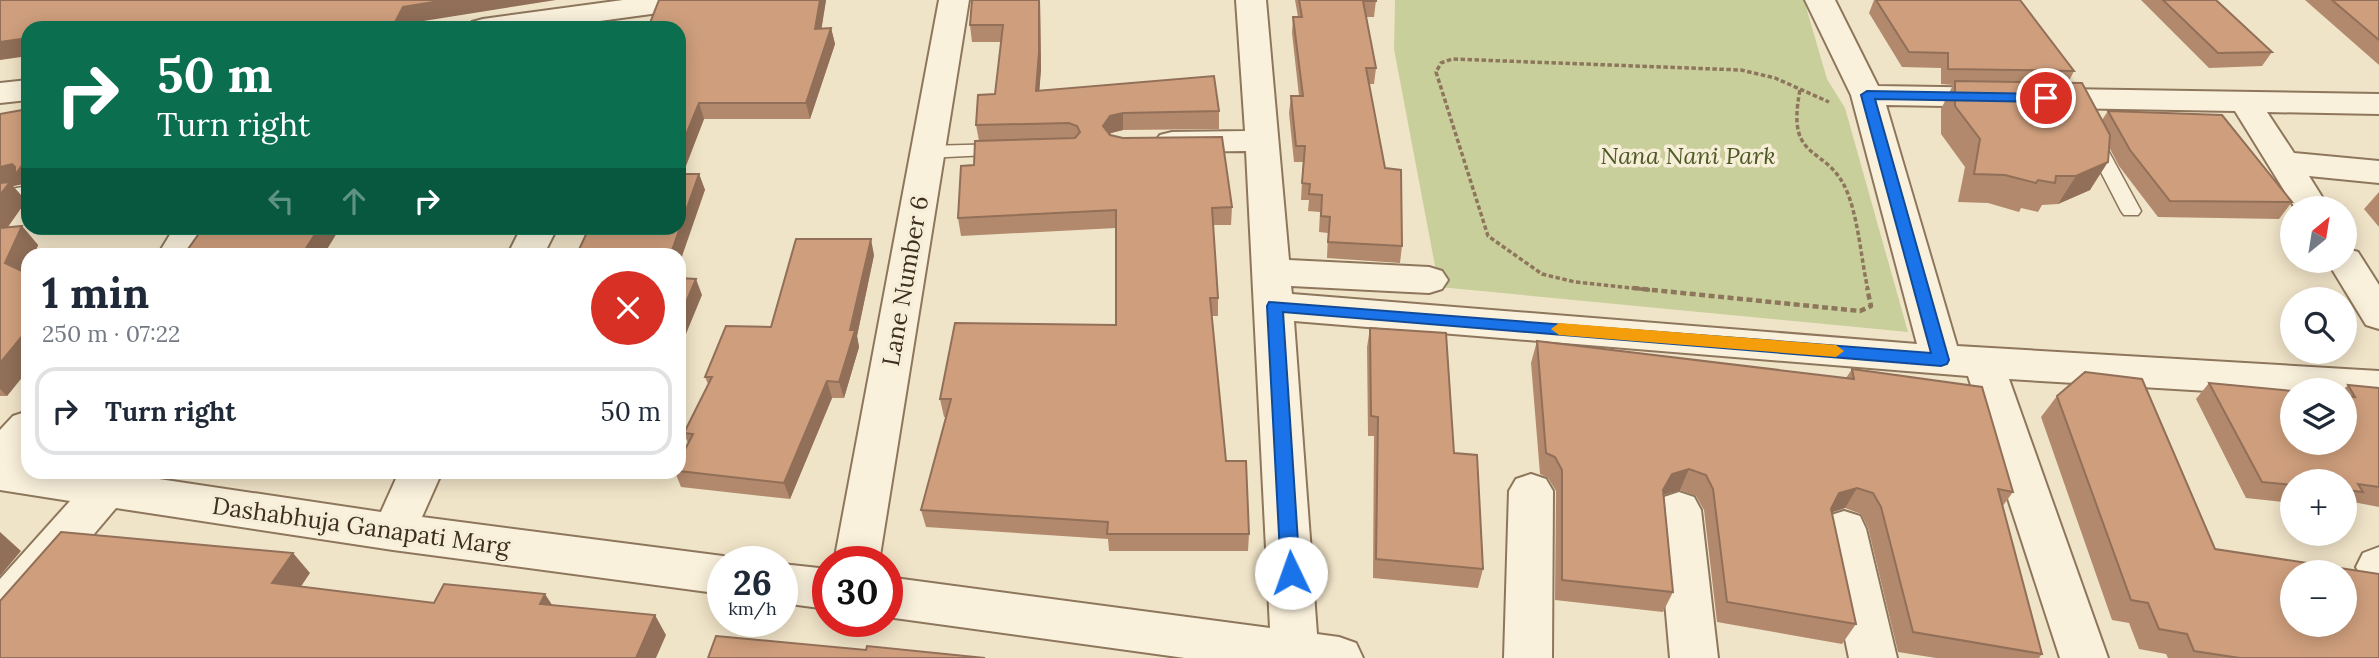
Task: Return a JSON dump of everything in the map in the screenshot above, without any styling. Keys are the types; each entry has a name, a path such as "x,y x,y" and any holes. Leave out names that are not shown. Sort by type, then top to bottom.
{"street":[{"path":"583,21 640,17 688,0"},
{"name":"Lane Number 6","path":"859,546 954,0"},
{"path":"903,599 1310,656 1273,289 1251,0"},
{"path":"1820,0 1867,95 1962,361 2084,658"},
{"path":"1867,95 2081,116 2245,102 2379,104"},
{"path":"2245,102 2304,196"},
{"path":"1138,143 1262,141"},
{"path":"2283,163 2379,172"},
{"path":"2353,273 2379,315"},
{"path":"1273,289 1429,280"},
{"path":"1273,289 1962,361 2379,386"},
{"path":"0,458 21,435"},
{"name":"Dashabhuja Ganapati Marg","path":"0,473 21,476"},
{"name":"Dashabhuja Ganapati Marg","path":"40,479 393,532 707,573"},
{"path":"393,532 418,479"},
{"path":"0,612 106,489"},
{"path":"1528,658 1531,491"},
{"path":"1679,510 1694,658"},
{"path":"1844,529 1873,658"}],"lane":[{"path":"2081,116 2131,211"},
{"path":"927,152 1017,150"},
{"path":"0,197 21,193"}],"path":[{"path":"1452,60 1741,70 1763,73 1783,80 1800,90 1795,117 1798,136 1813,154 1840,176 1849,197 1871,306 1860,311 1575,282 1542,274 1488,236 1436,72 1441,63 1452,60"}],"green space":[{"name":"Nana Nani Park","path":"1395,0 1804,0 1827,79 1845,108 1908,332 1439,287 1394,49"}],"building":[{"path":"0,0 446,0 403,7 396,21 21,21 21,39 0,42"},
{"path":"659,0 820,0 815,29 831,28 806,103 699,103 686,135 686,21 651,21"},
{"path":"972,0 1039,0 1036,91 1214,76 1219,111 1123,113 1110,116 1103,126 1110,135 1123,138 1222,137 1232,207 1212,208 1218,298 1210,298 1226,461 1246,461 1249,534 1107,534 1108,522 921,510 951,399 940,399 955,323 1116,325 1116,210 958,218 961,166 974,165 975,141 1075,138 1080,132 1077,126 1069,123 976,125 978,95 995,94 1003,25 970,25"},
{"path":"1299,0 1376,0 1363,1 1376,68 1366,68 1385,168 1401,170 1402,246 1328,242 1330,217 1321,216 1322,195 1309,194 1310,184 1302,183 1305,146 1296,146 1291,96 1303,96 1293,17 1302,17"},
{"path":"1876,0 2020,0 2074,71 1948,69 1948,53 1909,52"},
{"path":"2163,0 2216,0 2272,52 2218,53"},
{"path":"2332,0 2379,0 2379,40"},
{"path":"1955,81 2082,83 2110,135 2108,162 2076,176 2056,176 2055,183 2038,180 2036,183 2005,175 1974,174 1980,139 1955,106"},
{"path":"21,110 21,167 15,175 15,167 12,164 0,167 0,114"},
{"path":"2108,111 2222,115 2287,196 2280,196 2280,202 2170,201 2130,150"},
{"path":"686,174 699,174 686,211"},
{"path":"10,182 0,195 0,183"},
{"path":"21,226 5,263 21,271 21,338 0,363 0,228"},
{"path":"198,235 314,235 306,248 189,248"},
{"path":"586,235 677,235 673,248 580,248"},
{"path":"796,239 871,239 850,330 855,330 839,382 827,381 784,483 686,472 686,448 693,434 686,433 686,429 712,377 705,377 726,326 771,327"},
{"path":"686,278 696,279 686,303"},
{"path":"1370,328 1446,333 1454,453 1477,455 1483,569 1376,559 1378,417 1371,416"},
{"path":"1537,341 1854,379 1852,369 1982,387 2013,492 1998,489 2042,654 1913,632 1881,507 1873,493 1857,488 1839,493 1831,509 1856,624 1727,602 1713,489 1706,475 1689,469 1672,474 1663,490 1673,592 1562,580 1562,470 1555,457 1546,453"},
{"path":"2085,372 2142,379 2215,549 2287,560 2280,560 2280,637 2357,637 2357,571 2379,574 2379,658 2240,658 2194,651 2187,634 2159,629 2148,603 2131,600 2057,396"},
{"path":"2209,383 2280,390 2280,455 2357,455 2357,386 2379,388 2379,487 2358,484 2363,492 2357,491 2357,469 2280,469 2280,484 2262,482"},
{"path":"61,532 293,553 272,583 434,603 444,584 545,594 540,604 655,615 636,658 0,658 0,601"},
{"path":"716,637 727,637 866,650 867,646 985,658 708,658"}],"slow traffic":[{"path":"1559,329 1836,351"}],"route":[{"path":"1291,573 1275,306 1941,360 1867,95 2046,98"}]}
